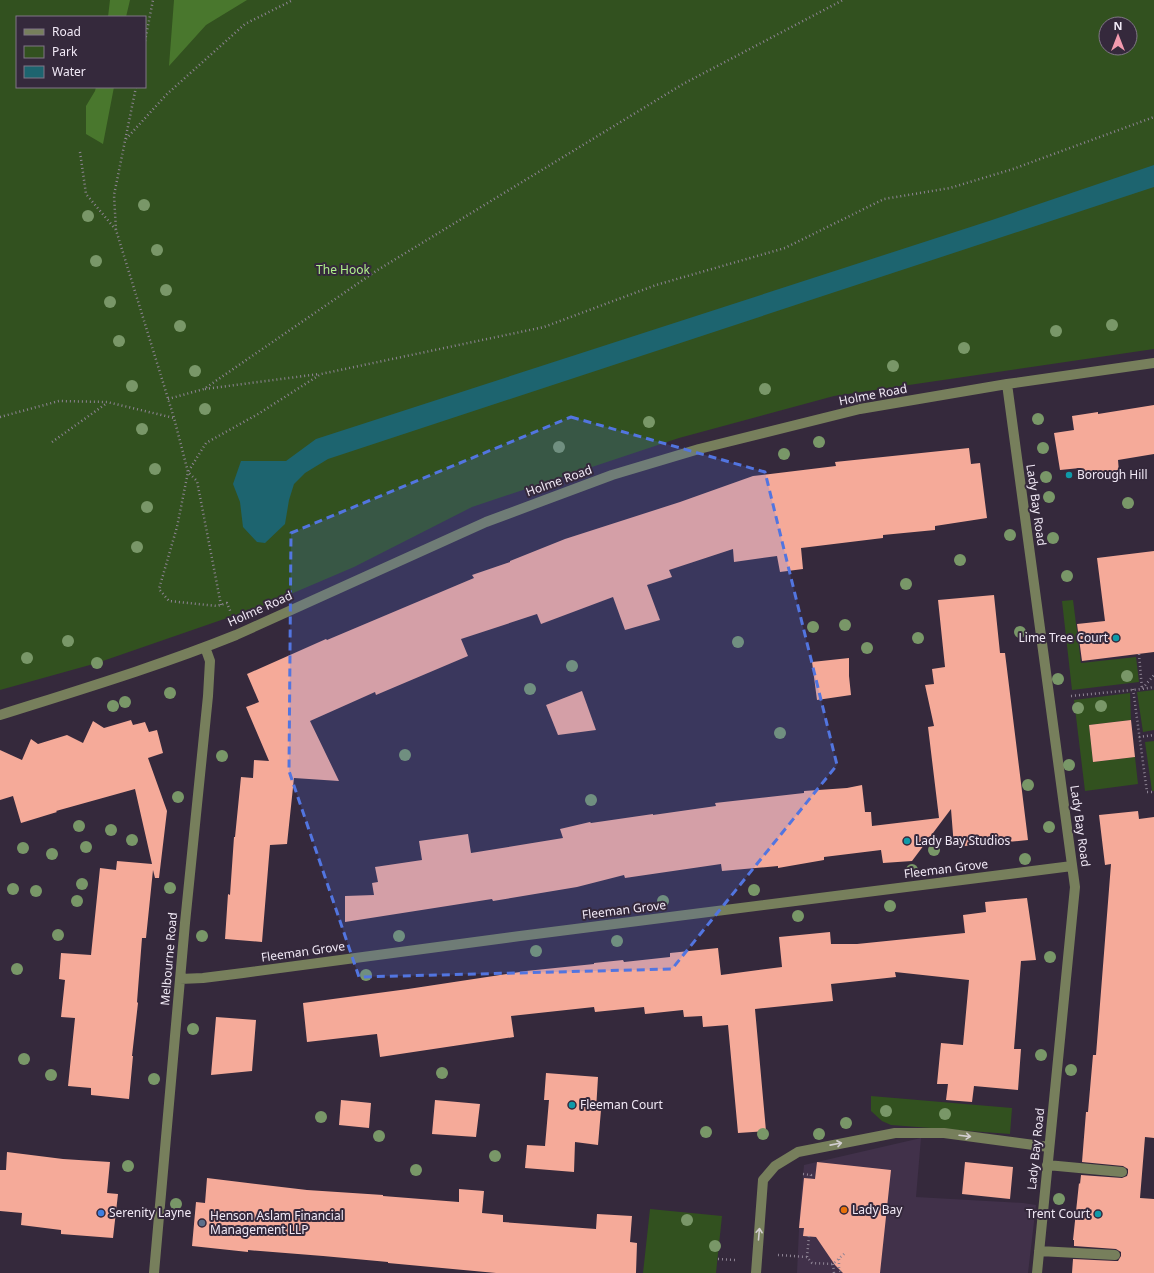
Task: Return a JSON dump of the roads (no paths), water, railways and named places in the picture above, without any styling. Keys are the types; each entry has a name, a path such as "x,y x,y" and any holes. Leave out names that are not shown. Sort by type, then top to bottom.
{"street":[{"name":"Holme Road","path":"0,715 150,667 236,635 486,522 612,475 699,449 853,411 1007,384 1154,363"},
{"name":"Lady Bay Road","path":"1007,384 1075,887 1037,1273"},
{"name":"Melbourne Road","path":"154,1273 180,980 208,696 210,661 205,647"},
{"name":"Fleeman Grove","path":"180,980 216,977 520,936 1072,866"},
{"path":"756,1273 764,1180 775,1166 798,1152 895,1133 944,1133 1049,1147"},
{"path":"1047,1165 1122,1172"},
{"path":"1039,1251 1115,1255"}],"water":[{"path":"1154,165 1154,187 328,459 305,473 294,484 289,500 285,524 265,543 257,542 243,527 240,502 233,484 241,461 286,461 316,439 989,221"}],"place":[{"name":"Borough Hill","path":"1069,475"},
{"name":"Lime Tree Court","path":"1116,638"},
{"name":"Lady Bay Studios","path":"907,841"},
{"name":"Fleeman Court","path":"572,1105"},
{"name":"Lady Bay","path":"844,1210"},
{"name":"Serenity Layne","path":"101,1213"},
{"name":"Trent Court","path":"1098,1214"},
{"name":"Henson Aslam Financial Management LLP","path":"202,1223"}],"park label":[{"name":"The Hook","path":"343,270"}]}
